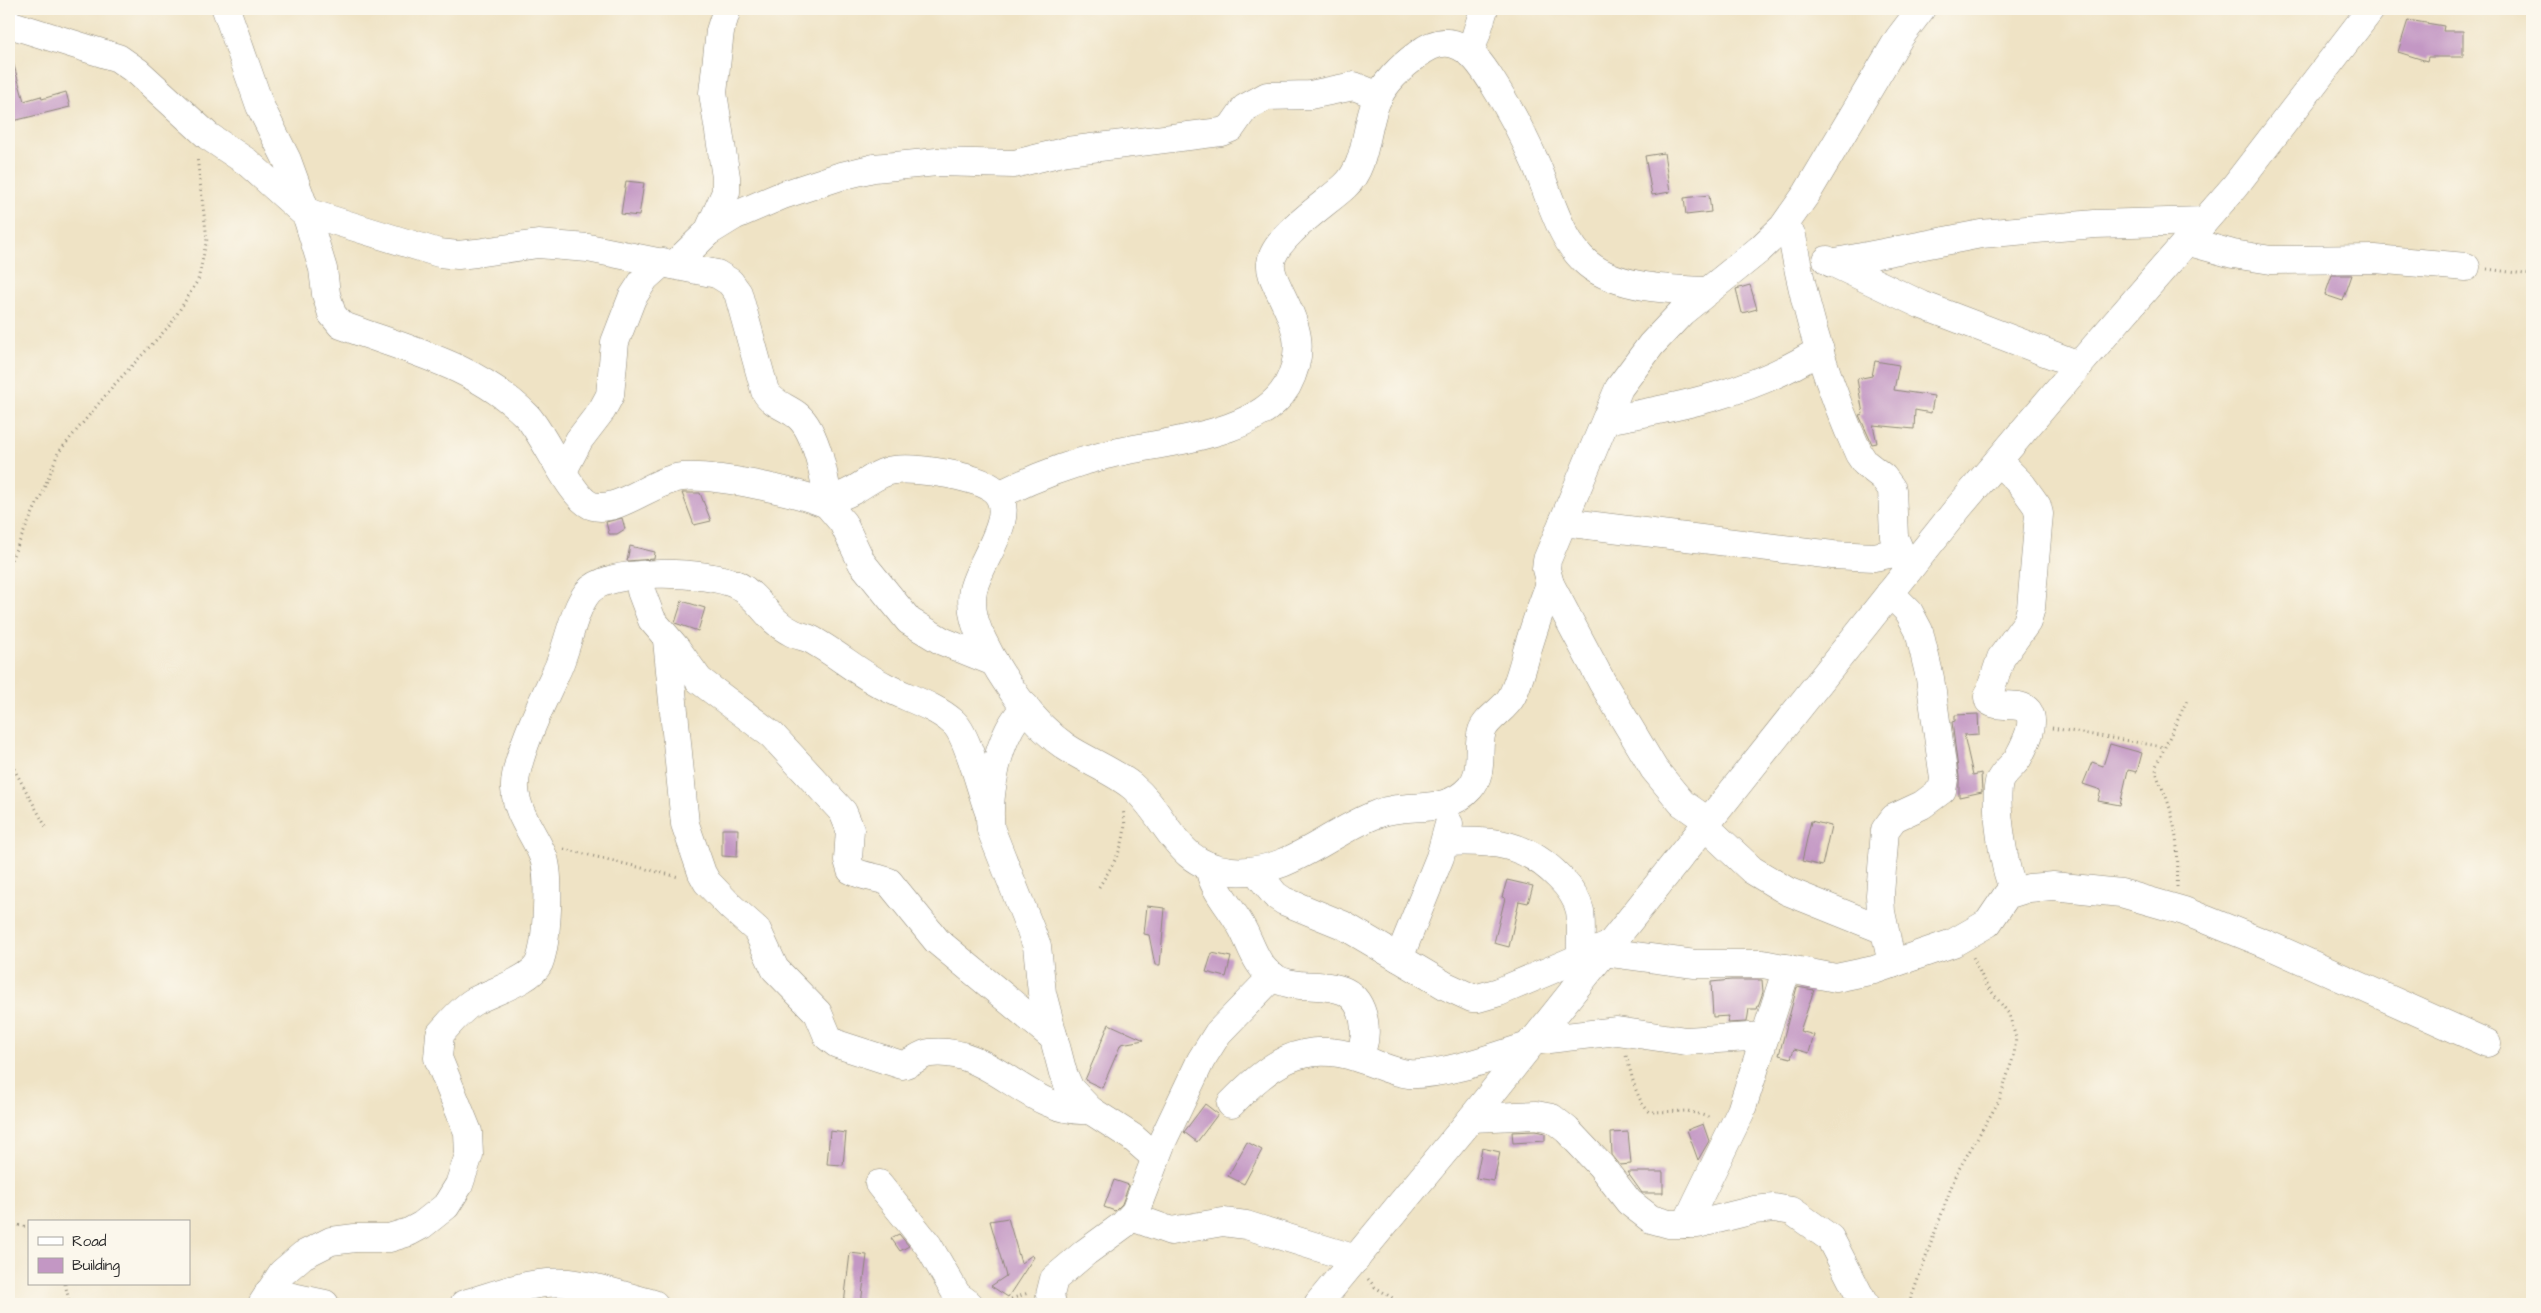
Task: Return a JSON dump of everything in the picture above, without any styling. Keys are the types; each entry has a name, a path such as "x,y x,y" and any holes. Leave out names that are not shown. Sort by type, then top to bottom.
{"street":[{"path":"226,9 260,106 287,160 307,214 323,269 332,314 341,325 438,360 484,384 526,416 542,435 581,499 594,507 610,506 661,483 682,477 731,481 806,496 827,504 843,523 862,563 909,621 942,641 994,662"},
{"path":"708,232 726,192 726,177 713,93 720,31 727,9"},
{"path":"1470,54 1484,9"},
{"path":"1884,930 1786,891 1752,870 1707,824 1682,803 1654,769 1602,682 1550,584 1546,569 1547,560 1597,446 1619,388 1651,345 1682,312 1760,249 1787,231 1807,193 1899,38 1921,9"},
{"path":"1318,1304 1472,1118 1530,1044 1597,951 1707,824 1890,593 1904,561 1998,460 2079,364 2235,186 2371,9"},
{"path":"9,24 118,58 138,72 208,136 247,162 307,214 439,252 458,255 538,244 562,245 669,263 717,274 730,282 738,293 765,391 772,401 799,417 808,428 827,487 827,504"},
{"path":"999,495 1025,482 1082,461 1226,428 1260,413 1274,401 1292,374 1298,359 1298,337 1294,320 1273,278 1271,262 1275,250 1287,236 1355,175 1369,123 1379,96 1400,71 1429,47 1444,43 1455,44 1470,54 1497,90 1535,161 1567,237 1578,255 1601,272 1622,280 1674,290 1708,291"},
{"path":"563,471 579,440 602,410 610,395 615,342 632,298 645,278 669,263 708,232 734,216 783,195 841,176 874,168 937,162 1014,164 1067,152 1221,132 1231,128 1245,108 1268,96 1310,95 1354,86 1379,96"},
{"path":"1831,263 1981,234 2095,224 2204,222"},
{"path":"1787,231 1831,263 1922,305 2079,364"},
{"path":"1787,231 1820,350 1844,421 1866,463 1892,489 1894,538 1904,561"},
{"path":"2186,242 2233,254 2272,260 2376,259 2466,267"},
{"path":"1606,420 1644,413 1747,387 1788,370 1820,350"},
{"path":"1998,460 2031,497 2039,514 2031,608 2027,622 2001,658 1988,697 1989,701 1996,706 2019,706 2027,710 2032,724 2018,758 2000,781 1998,799 2010,882 2015,891"},
{"path":"827,504 837,496 855,490 879,473 894,470 907,469 975,480 990,486 999,495 1003,522 983,561 973,591 973,613 981,639 994,662 1024,706 1045,732 1132,786 1149,803 1183,851 1209,866 1230,871 1252,871 1293,861 1350,826 1391,808 1441,807 1459,798 1471,787 1477,776 1481,734 1485,726 1508,704 1517,684 1540,607 1550,584"},
{"path":"1563,522 1833,555 1904,561"},
{"path":"644,576 641,590 652,620 667,640 676,648 699,680 772,735 843,812 850,829 848,860 851,870 862,876 879,878 889,882 937,941 1054,1038"},
{"path":"325,1304 266,1298 282,1273 303,1255 331,1241 355,1238 389,1238 422,1225 446,1206 459,1185 469,1155 468,1132 438,1058 440,1034 472,1003 524,978 538,964 547,914 548,882 544,857 518,805 516,774 566,649 582,600 591,589 601,582 613,578 696,576 736,584 748,591 782,628 810,640 858,672 922,703 953,722 963,735 988,812 998,851 1037,946 1042,993 1063,1073 1070,1089 1090,1110 1132,1137 1156,1158"},
{"path":"1890,593 1915,620 1922,639 1930,678 1944,779 1942,790 1922,805 1894,818 1885,830 1880,886 1884,930 1892,964"},
{"path":"667,640 685,824 707,882 739,915 757,930 775,969 818,1013 828,1036 837,1044 902,1065 910,1064 928,1053 963,1056 996,1071 1034,1097 1056,1107 1076,1111 1090,1110"},
{"path":"988,812 1006,738 1024,706"},
{"path":"1399,958 1445,842 1452,811 1459,798"},
{"path":"1445,842 1477,841 1508,845 1524,850 1553,871 1572,893 1597,951"},
{"path":"1209,866 1210,877 1242,927 1258,960 1273,976 1282,981 1339,988 1349,994 1358,1004 1365,1028 1363,1046 1357,1057"},
{"path":"1252,871 1256,871 1275,894 1284,901 1343,924 1463,995 1478,998 1500,992 1597,951 1695,964 1764,964 1836,978 1892,964 1954,943 1988,923 2001,902 2015,891 2053,886 2111,892 2175,908 2264,943 2487,1043"},
{"path":"1686,1224 1732,1131 1747,1093 1787,968"},
{"path":"1051,1296 1054,1279 1132,1217 1141,1200 1156,1158 1179,1104 1218,1033 1273,976"},
{"path":"1231,1104 1257,1078 1288,1058 1319,1052 1357,1057 1393,1071 1410,1074 1430,1072 1530,1044 1617,1031 1686,1041 1765,1036"},
{"path":"1472,1118 1536,1115 1552,1118 1567,1130 1601,1166 1629,1202 1651,1219 1668,1224 1698,1224 1754,1210 1774,1208 1792,1211 1830,1238 1864,1304"},
{"path":"879,1184 928,1245 957,1295 969,1304"},
{"path":"1132,1217 1171,1231 1222,1222 1246,1224 1358,1256"},
{"path":"464,1304 550,1283 568,1283 654,1304"}],"path":[{"path":"9,564 43,491 58,453 114,385 171,324 198,280 207,239 201,180 190,121"},
{"path":"2466,267 2532,275"},
{"path":"2175,908 2178,876 2175,826 2156,774 2156,766 2188,698"},
{"path":"2032,724 2164,747"},
{"path":"9,760 46,828"},
{"path":"1098,887 1124,841 1125,820 1116,775"},
{"path":"535,842 639,869 707,882"},
{"path":"1909,1304 1956,1174 2000,1101 2014,1055 2016,1038 2009,1014 1986,982 1967,949 1954,943"},
{"path":"1617,1031 1638,1095 1646,1109 1653,1113 1688,1111 1708,1115 1732,1131"},
{"path":"9,1224 28,1227"},
{"path":"1358,1256 1369,1280 1402,1304"},
{"path":"66,1286 70,1304"},
{"path":"997,1304 1051,1296"}],"building":[{"path":"2408,20 2444,26 2443,31 2463,31 2463,57 2428,57 2427,61 2398,52"},
{"path":"9,62 13,62 24,101 41,96 42,99 66,92 70,107 13,121 9,110"},
{"path":"1664,153 1670,192 1652,195 1645,156"},
{"path":"626,181 644,183 639,216 621,214"},
{"path":"1709,195 1711,212 1686,215 1684,198"},
{"path":"2332,275 2352,275 2343,301 2325,295"},
{"path":"1750,285 1757,309 1742,313 1736,289"},
{"path":"1875,361 1899,365 1894,390 1934,396 1931,413 1915,410 1914,429 1873,425 1877,443 1872,444 1859,415 1863,414 1857,379 1872,376"},
{"path":"682,493 700,493 711,521 694,525"},
{"path":"622,518 625,529 617,534 609,534 606,522"},
{"path":"630,546 655,552 654,559 627,561"},
{"path":"682,601 705,608 698,631 675,623"},
{"path":"1978,714 1979,734 1964,735 1973,775 1981,773 1982,792 1959,797 1959,777 1952,722 1955,721 1955,715"},
{"path":"2110,744 2142,753 2137,772 2128,770 2120,805 2098,801 2101,790 2083,784 2092,762 2103,766"},
{"path":"1811,821 1831,826 1822,866 1802,861"},
{"path":"722,829 738,829 737,857 722,856"},
{"path":"1507,880 1533,886 1528,903 1519,901 1509,947 1494,943 1505,898 1502,897"},
{"path":"1147,906 1165,908 1160,965 1155,965 1149,935 1144,934"},
{"path":"1212,953 1231,957 1226,977 1206,972"},
{"path":"1762,980 1763,992 1757,1009 1749,1009 1747,1022 1727,1023 1729,1016 1713,1017 1711,982"},
{"path":"1797,987 1814,990 1800,1031 1814,1035 1809,1053 1794,1049 1791,1058 1779,1055"},
{"path":"1109,1024 1144,1040 1121,1044 1102,1088 1085,1080"},
{"path":"1205,1104 1218,1114 1197,1142 1184,1132"},
{"path":"1703,1124 1709,1141 1698,1160 1687,1130"},
{"path":"830,1131 846,1133 843,1165 827,1164"},
{"path":"1535,1131 1545,1133 1545,1141 1513,1143 1512,1132"},
{"path":"1628,1132 1631,1164 1620,1165 1612,1155 1611,1133"},
{"path":"1247,1142 1262,1150 1244,1184 1228,1176"},
{"path":"1482,1148 1500,1152 1494,1181 1476,1178"},
{"path":"1627,1172 1663,1172 1663,1193 1642,1193"},
{"path":"1114,1180 1129,1185 1122,1204 1115,1211 1104,1207"},
{"path":"1008,1218 1021,1263 1032,1255 1034,1257 1008,1297 991,1286 1006,1276 990,1221"},
{"path":"899,1234 909,1246 900,1251 891,1238"},
{"path":"850,1253 867,1255 861,1304 844,1304"}]}
